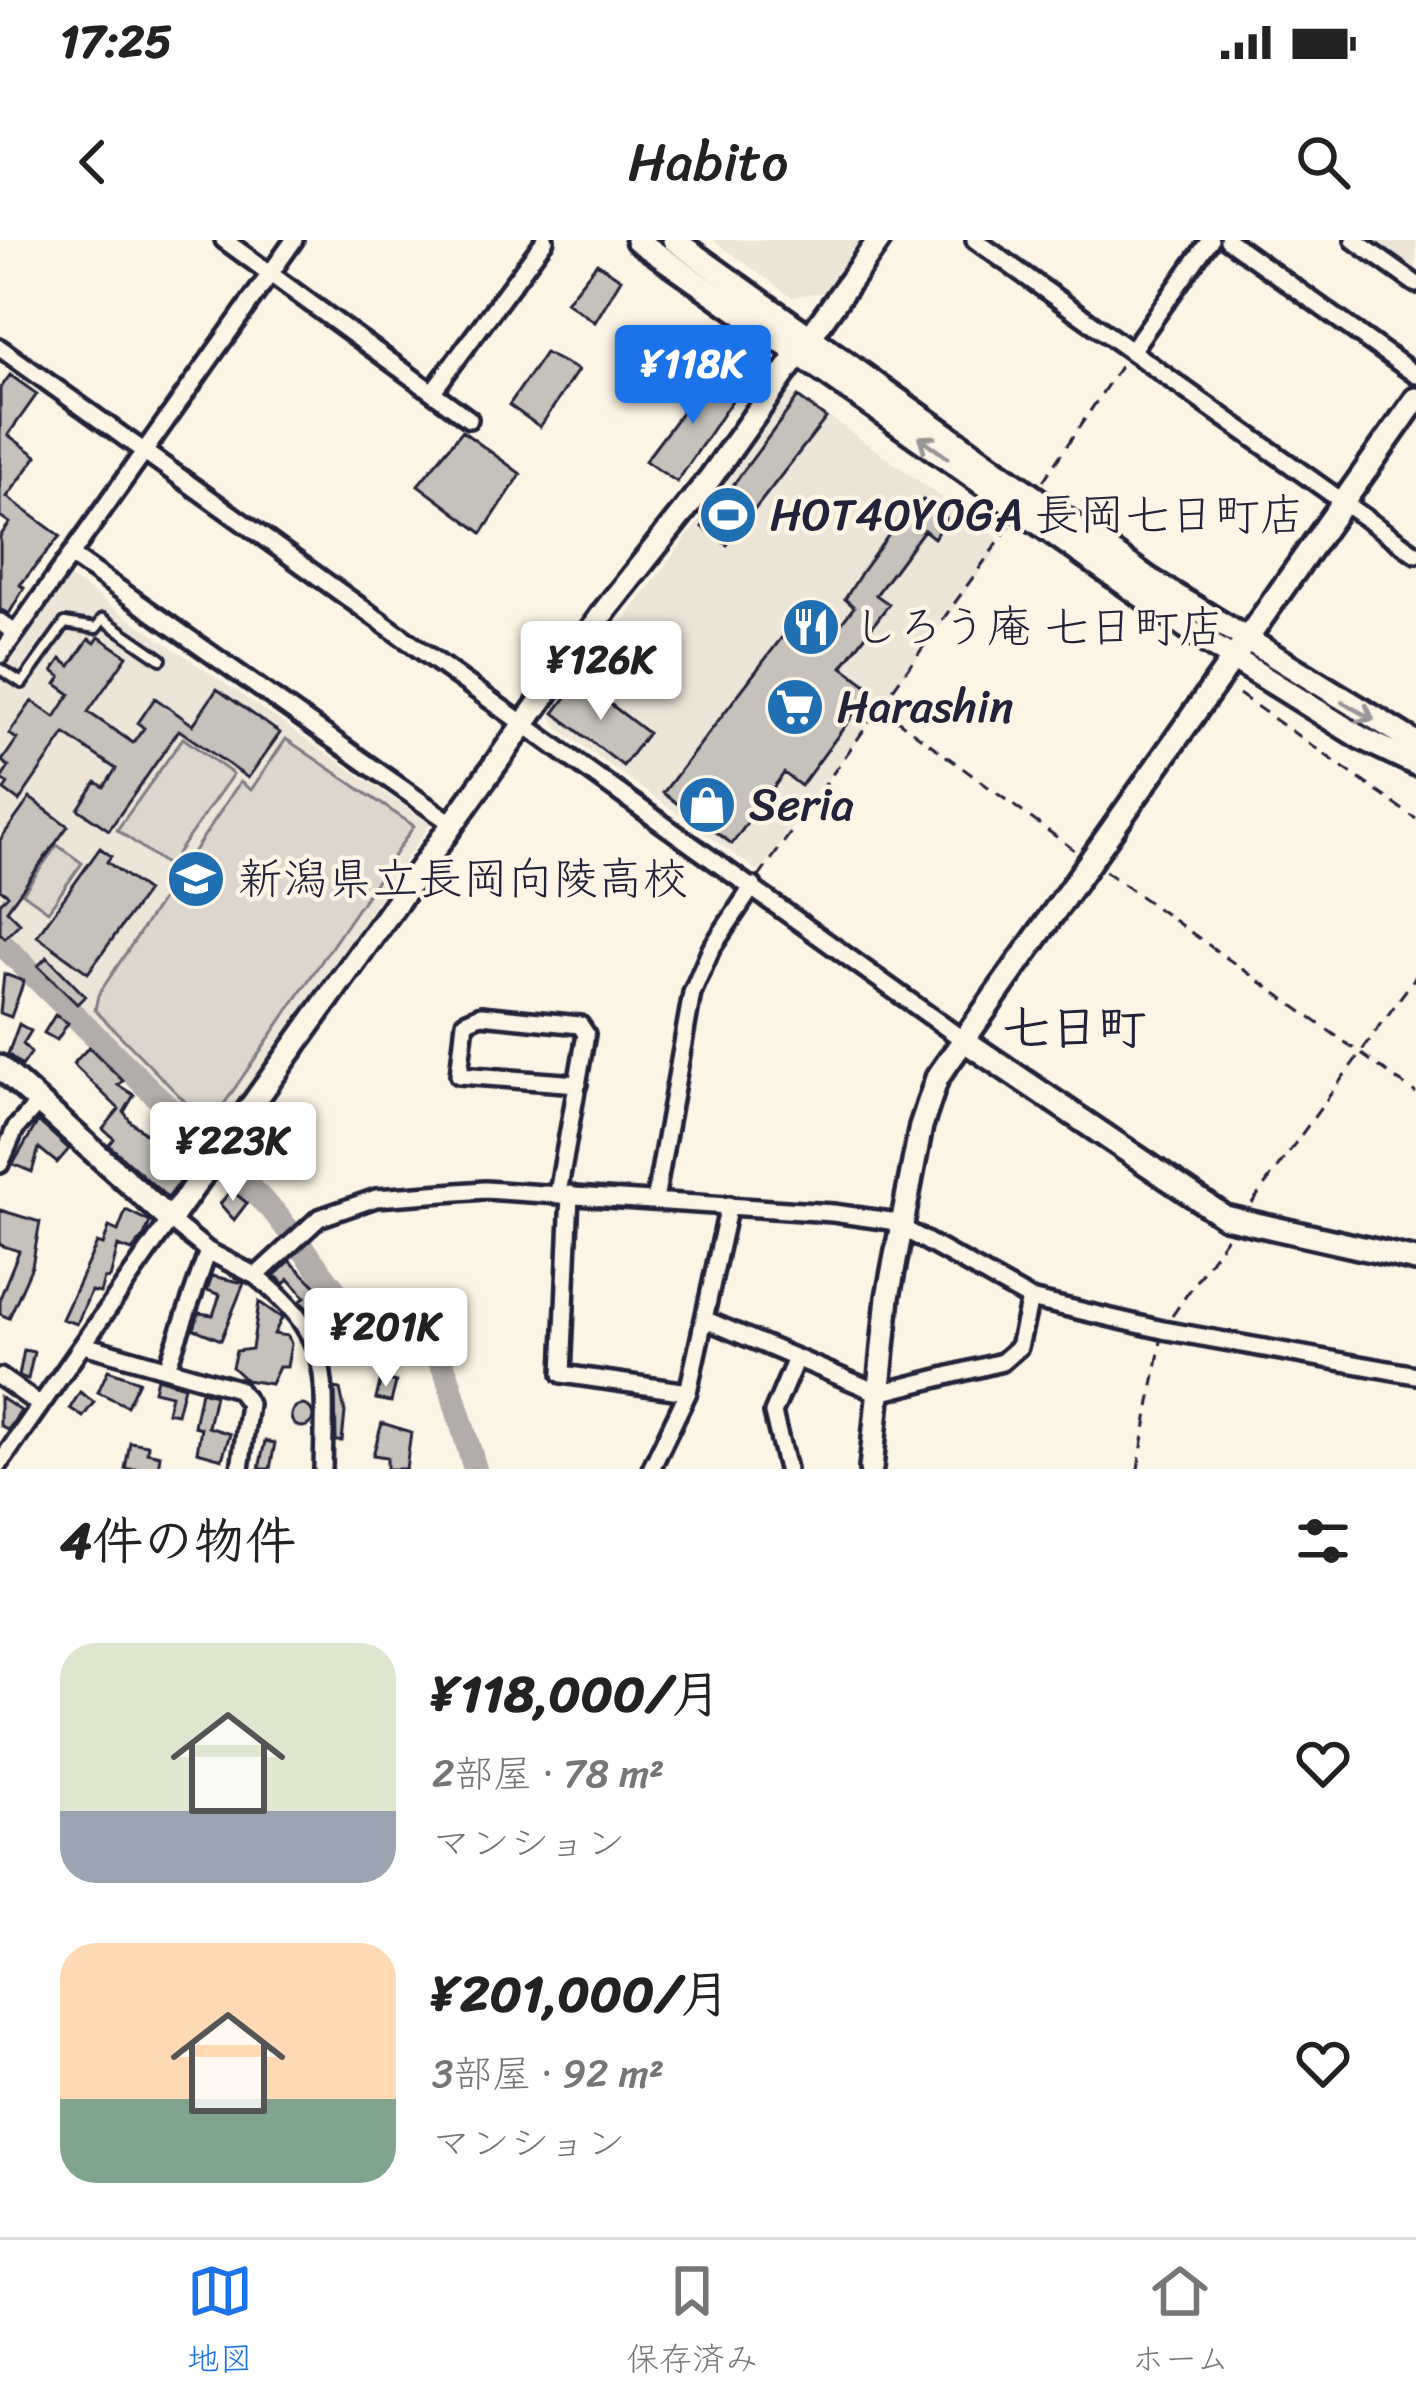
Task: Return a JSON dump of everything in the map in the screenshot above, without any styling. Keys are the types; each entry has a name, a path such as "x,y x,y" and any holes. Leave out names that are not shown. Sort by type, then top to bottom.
{"street":[{"path":"224,240 470,418"},
{"path":"0,655 294,240"},
{"path":"434,391 544,240"},
{"path":"637,240 805,344"},
{"path":"674,240 805,344 1361,738 1416,764"},
{"path":"0,1463 524,726 879,240"},
{"path":"975,240 1416,554"},
{"path":"1131,351 1210,240"},
{"path":"1228,240 1416,376"},
{"path":"1354,240 1416,284"},
{"path":"0,348 962,1040 1225,1217 1416,1260"},
{"path":"871,1469 901,1227 930,1093 962,1040 1416,399"},
{"path":"72,556 454,825"},
{"path":"0,622 15,633"},
{"path":"1239,650 1416,743"},
{"path":"655,1200 692,993 711,949 753,886"},
{"path":"578,1084 459,1075 465,1022 482,1015 580,1025 586,1034 564,1193 562,1374 688,1392"},
{"path":"0,1067 170,1220 208,1251 256,1276 296,1310 317,1350 324,1380 323,1469"},
{"path":"0,1164 15,1129 38,1103"},
{"path":"256,1276 319,1218 350,1203 458,1190 564,1193 874,1217 901,1227 1030,1299 1163,1330 1416,1376"},
{"path":"651,1469 688,1392 729,1205"},
{"path":"167,1369 208,1251"},
{"path":"706,1320 879,1393 1002,1361 1019,1347 1030,1299"},
{"path":"83,1345 225,1384 245,1395 249,1404 241,1469"},
{"path":"787,1469 773,1413 795,1360"},
{"path":"0,1377 40,1406"}],"lane":[{"path":"0,669 22,683 65,623 96,628 104,619 161,659"}],"path":[{"path":"1042,481 1131,351"},
{"path":"753,886 1011,524"},
{"path":"1239,694 1416,819"},
{"path":"878,706 1416,1093"}],"shaded area":[{"path":"713,240 863,240 826,291 792,297"},
{"path":"1368,240 1416,240 1416,275"},
{"path":"788,393 799,395 997,537 999,547 759,872 558,728 551,717 720,493"},
{"name":"新潟県立長岡向陵高校","path":"66,575 430,824 212,1143 0,934 0,669"},
{"path":"183,738 233,774 168,866 117,830"},
{"path":"286,739 414,826 209,1126 95,1010 98,995 240,782 251,790"},
{"path":"57,845 82,863 48,911 23,893"}],"building":[{"path":"597,263 621,279 595,322 566,302"},
{"path":"545,353 578,370 540,427 509,405"},
{"path":"713,371 741,387 677,482 645,461"},
{"path":"10,375 37,394 8,435 37,456 7,497 60,536 20,585 24,588 9,614 0,609 0,536 10,523 0,516 0,389"},
{"path":"798,397 826,418 727,545 702,527"},
{"path":"462,431 521,474 482,533 418,485"},
{"path":"923,500 946,518 934,538 924,530 876,595 889,604 842,667 872,689 801,786 784,773 732,844 663,793 789,628 798,634 810,619 832,636 854,607 845,599 863,570 901,518"},
{"path":"99,637 127,656 88,712 133,743 144,728 138,723 155,698 193,725 217,689 280,733 248,778 179,730 109,830 78,809 96,782 104,787 116,769 65,734 19,801 4,790 8,784 1,779 9,767 2,761 17,739 9,734 32,701 55,717 70,694 56,684 61,677 53,671 61,659 70,666 89,639 95,643"},
{"path":"579,680 648,733 623,766 554,713"},
{"path":"30,798 68,826 7,910 20,923 5,938 0,933 0,903 8,895 0,889 0,840"},
{"path":"100,848 111,856 107,862 147,891 88,973 37,936"},
{"path":"47,957 85,996 77,1004 38,966"},
{"path":"4,974 24,981 11,1017 0,1013"},
{"path":"55,1015 68,1023 57,1040 44,1033"},
{"path":"19,1024 31,1031 23,1044 31,1053 22,1066 8,1054"},
{"path":"89,1047 123,1081 118,1085 134,1095 124,1112 131,1122 148,1135 159,1124 173,1136 158,1153 175,1168 180,1161 189,1168 168,1198 109,1145 114,1139 103,1129 119,1109 73,1064"},
{"path":"38,1121 69,1149 57,1163 39,1148 32,1172 13,1164"},
{"path":"231,1190 247,1203 234,1220 220,1204"},
{"path":"0,1210 40,1222 32,1266 9,1318 0,1314 0,1298 19,1251 0,1245"},
{"path":"126,1210 150,1222 144,1236 132,1251 118,1246 110,1278 104,1279 100,1293 91,1291 77,1324 62,1319 97,1243 103,1245 109,1227 118,1231"},
{"path":"290,1261 345,1315 330,1336 353,1337 346,1358 331,1358 325,1324 300,1302 305,1297 289,1279 284,1284 275,1275"},
{"path":"212,1276 244,1283 221,1340 194,1329 199,1313 213,1315 220,1295 207,1290"},
{"path":"259,1302 282,1318 274,1334 288,1336 291,1344 287,1367 279,1367 271,1384 246,1380 232,1367 236,1351 252,1349"},
{"path":"24,1350 34,1352 28,1379 19,1376"},
{"path":"108,1370 139,1381 127,1406 98,1392"},
{"path":"157,1378 184,1386 177,1414 167,1412 171,1395 154,1391"},
{"path":"381,1378 396,1382 391,1402 376,1399"},
{"path":"335,1388 340,1389 345,1412 342,1441 336,1441"},
{"path":"201,1391 215,1395 208,1427 230,1434 222,1459 197,1452 201,1428 194,1426"},
{"path":"80,1392 94,1402 83,1417 70,1408"},
{"path":"0,1397 21,1411 8,1430 0,1425"},
{"path":"302,1405 313,1416 302,1427 291,1416"},
{"path":"382,1423 411,1432 406,1469 387,1469 387,1457 373,1455"},
{"path":"265,1441 275,1443 270,1469 259,1469"},
{"path":"130,1442 148,1445 147,1452 160,1455 158,1469 125,1469"}],"waterway":[{"path":"0,942 275,1213 347,1306 434,1348 447,1375 475,1469"}],"place":[{"name":"HOT40YOGA 長岡七日町店","path":"728,515"},
{"name":"しろう庵 七日町店","path":"811,627"},
{"name":"Harashin","path":"795,707"},
{"name":"Seria","path":"707,805"},
{"name":"新潟県立長岡向陵高校","path":"196,879"}],"district":[{"name":"七日町","path":"1074,1027"}]}
